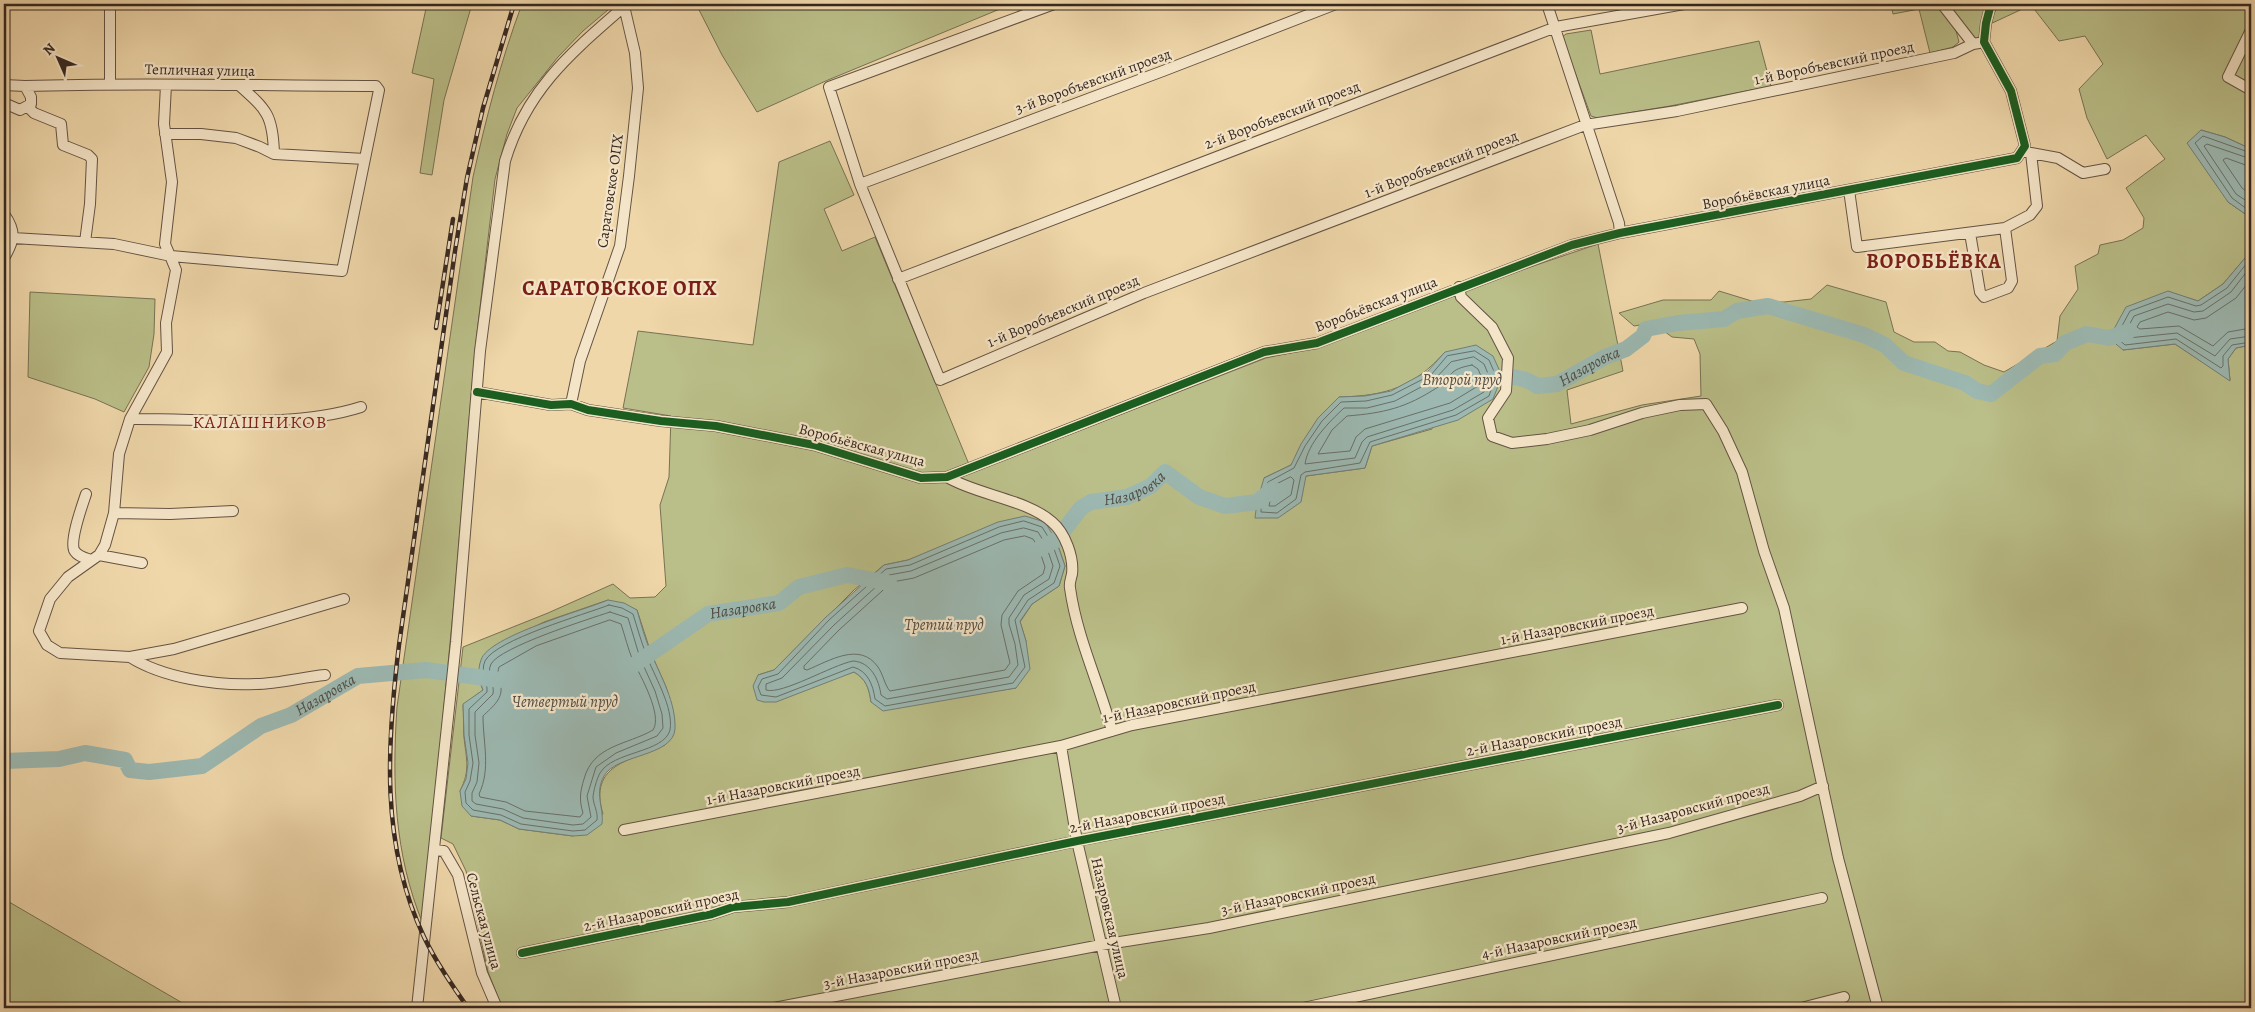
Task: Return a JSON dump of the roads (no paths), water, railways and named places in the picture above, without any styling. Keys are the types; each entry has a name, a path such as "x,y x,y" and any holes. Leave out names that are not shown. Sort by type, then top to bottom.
{"street":[{"path":"110,4 110,83"},
{"path":"898,279 860,184 829,87 1054,4"},
{"name":"3-й Воробъевский проезд","path":"860,184 1336,4"},
{"path":"1548,4 1585,124 1619,223 1620,233"},
{"name":"2-й Воробъевский проезд","path":"898,279 1556,27 1684,4"},
{"path":"1942,4 1973,44"},
{"path":"1850,190 1857,246 2005,228 2030,215 2037,206 2027,152 2011,91 1984,42 1991,4"},
{"path":"417,1008 456,642 477,392 501,181 512,137 524,112 563,62 626,5"},
{"name":"Саратовское ОПХ","path":"571,404 580,361 620,246 638,88 635,53 626,5"},
{"path":"2251,30 2228,77 2251,90"},
{"name":"1-й Воробъевский проезд","path":"898,279 940,380 1144,293 1585,124 1678,111 1954,53 1973,44 1984,42"},
{"name":"Тепличная улица","path":"4,85 110,83 376,86 379,90 365,159"},
{"path":"166,85 165,134 172,182 165,244 176,270 166,324 167,352 130,419 119,454 114,513 105,545 95,558 68,577 50,599 39,631 46,645 60,653 130,657 174,649 344,599"},
{"path":"239,85 268,113 274,130 274,154"},
{"path":"24,86 31,96 28,107"},
{"path":"4,103 20,110 28,107"},
{"path":"28,107 34,113 61,124 63,145 88,155 92,159 90,204 84,242"},
{"path":"13,238 114,244 171,256 342,270 365,159 274,154 236,138 201,134 165,134"},
{"path":"2027,152 2058,158 2084,173 2105,169"},
{"name":"Воробьёвская улица","path":"477,392 551,405 571,404 588,410 661,421 716,426 814,445 921,478 947,477 1264,352 1317,343 1572,245 1620,233 2010,160 2027,152"},
{"path":"4,214 13,229 13,238 4,258"},
{"path":"1970,233 1980,292 1984,297 2008,288 2012,282 2005,228"},
{"path":"1459,287 1461,297 1492,327 1508,358 1506,391 1488,418 1492,436 1512,443 1547,439 1590,430 1642,413 1680,405 1706,404 1723,431 1742,472 1764,551 1784,608 1838,858 1878,1008"},
{"path":"130,419 234,421 342,413 361,407"},
{"path":"947,477 1036,512 1053,522 1060,531 1072,555 1072,573 1069,585 1075,621 1112,731"},
{"path":"86,494 73,540 74,549 79,556 142,563"},
{"path":"114,513 170,514 233,511"},
{"name":"1-й Назаровский проезд","path":"624,830 1061,746 1132,725 1742,608"},
{"path":"130,657 166,673 192,679 233,683 258,684 325,674"},
{"name":"2-й Назаровский проезд","path":"522,953 712,914 733,907 788,902 1077,841 1778,705"},
{"name":"Назаровская улица","path":"1061,746 1077,841 1116,1008"},
{"name":"3-й Назаровский проезд","path":"774,1008 1101,945 1218,926 1669,833 1800,796 1823,786"},
{"name":"Сельская улица","path":"434,850 444,851 458,875 482,973 497,1008"},
{"name":"4-й Назаровский проезд","path":"1303,1008 1822,898"},
{"path":"1801,1008 1844,998"}],"water":[{"path":"2201,130 2225,137 2251,149 2251,218 2228,202 2187,143"},
{"path":"2251,251 2251,345 2236,348 2228,359 2230,381 2175,344 2123,350 2109,338 2126,307 2168,291 2198,301 2223,284"},
{"name":"Второй пруд","path":"1476,345 1493,356 1502,376 1493,399 1458,420 1372,446 1365,468 1306,476 1301,502 1278,518 1255,518 1257,502 1264,478 1291,465 1301,444 1318,418 1339,397 1365,396 1391,391 1428,371 1445,352"},
{"name":"Третий пруд","path":"1025,516 1045,522 1056,540 1065,566 1059,586 1032,604 1020,621 1026,641 1030,669 1016,688 883,711 871,702 866,684 854,672 776,702 757,700 753,686 758,675 774,670 826,617 884,565 908,560 998,522"},
{"name":"Четвертый пруд","path":"608,600 624,603 637,610 643,632 673,709 675,729 672,738 665,745 655,750 620,763 610,769 604,776 600,789 602,824 587,835 573,836 519,829 500,820 471,816 462,806 460,791 466,779 468,763 464,735 463,704 483,690 479,675 481,660 488,651 518,633"}],"waterway":[{"name":"Назаровка","path":"1492,379 1516,377 1537,386 1557,384 1605,357 1626,349 1643,336 1646,329 1678,323 1724,319 1737,311 1768,306 1864,335 1885,345 1904,363 1965,383 1977,391 1991,394 2040,356 2055,354 2065,343 2087,334 2109,338 2129,331"},
{"name":"Назаровка","path":"1037,550 1056,540 1081,508 1091,502 1127,497 1151,486 1165,472 1199,497 1225,506 1257,502 1273,489"},
{"name":"Назаровка","path":"634,665 708,614 779,603 799,587 847,575 889,583"},
{"name":"Назаровка","path":"4,761 59,759 85,753 125,760 130,770 149,772 202,766 261,726 291,715 358,676 426,670 500,680"}],"railway":[{"path":"468,1008 450,982 424,937 410,902 400,866 394,830 390,793 390,756 399,645 467,178 483,108 514,4"},
{"path":"436,328 453,219"}],"district":[{"name":"ВОРОБЬЁВКА","path":"1934,261"},
{"name":"САРАТОВСКОЕ ОПХ","path":"620,288"},
{"name":"КАЛАШНИКОВ","path":"260,422"}]}
